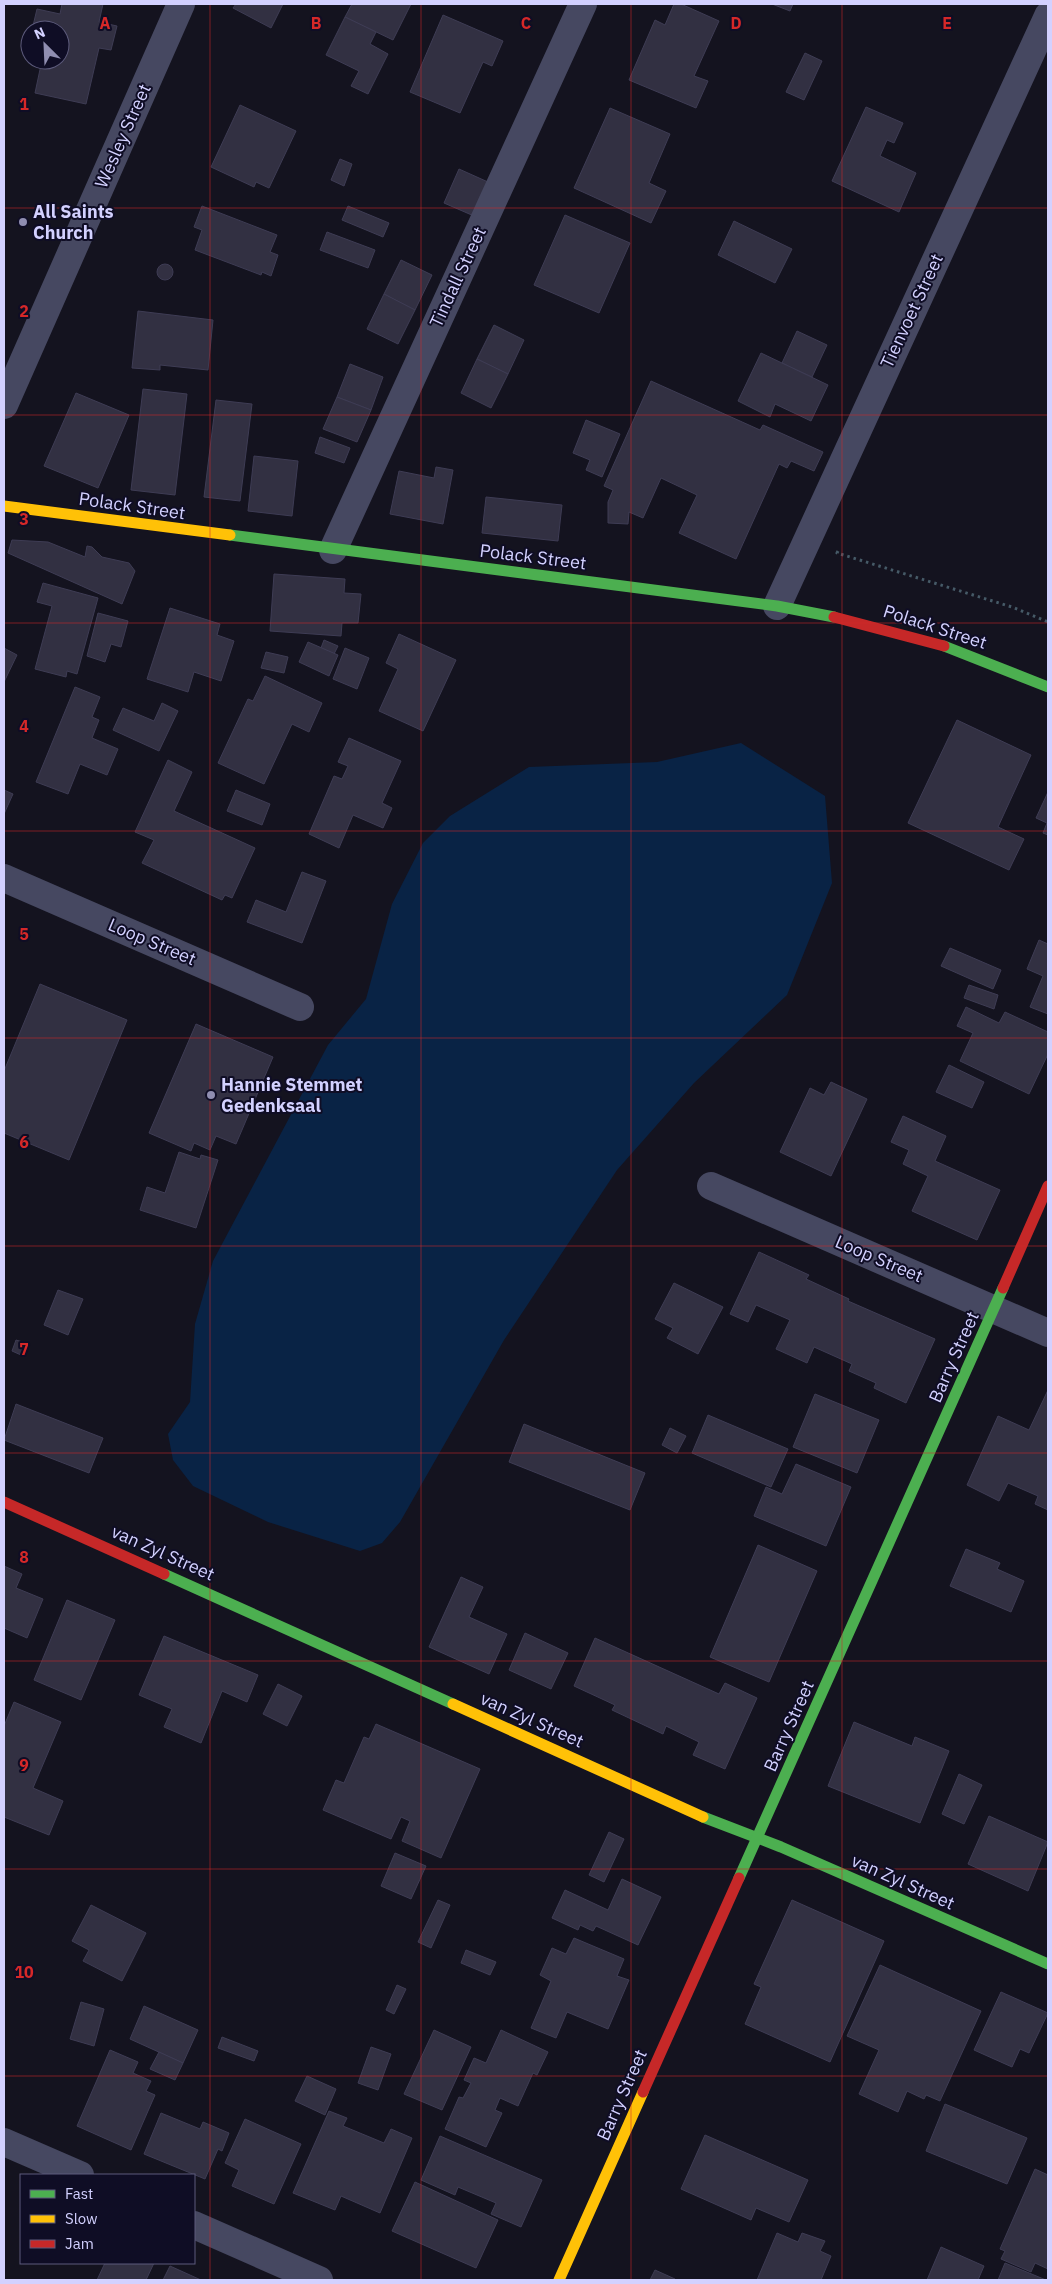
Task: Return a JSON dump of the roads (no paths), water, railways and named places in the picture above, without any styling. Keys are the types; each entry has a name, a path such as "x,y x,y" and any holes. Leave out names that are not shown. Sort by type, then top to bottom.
{"street":[{"name":"Wesley Street","path":"4,405 181,4"},
{"name":"Tindall Street","path":"333,550 583,4"},
{"name":"Tienvoet Street","path":"777,606 1048,16"},
{"name":"Polack Street","path":"4,506 777,606 847,618 962,653 1048,687"},
{"name":"Loop Street","path":"4,878 300,1007"},
{"name":"Loop Street","path":"710,1186 1048,1332"},
{"name":"Barry Street","path":"559,2280 995,1309 1048,1186"},
{"name":"van Zyl Street","path":"4,1502 756,1838 1048,1964"},
{"path":"4,2142 78,2174"},
{"path":"195,2225 319,2280"}],"water":[{"path":"741,743 825,796 832,883 787,995 694,1083 617,1170 504,1340 400,1522 382,1543 360,1551 268,1522 193,1486 173,1460 168,1434 190,1402 195,1324 213,1261 328,1045 366,999 392,904 423,843 450,816 529,767 657,762"}],"place":[{"name":"All Saints Church","path":"23,222"},
{"name":"Hannie Stemmet Gedenksaal","path":"211,1095"}]}
